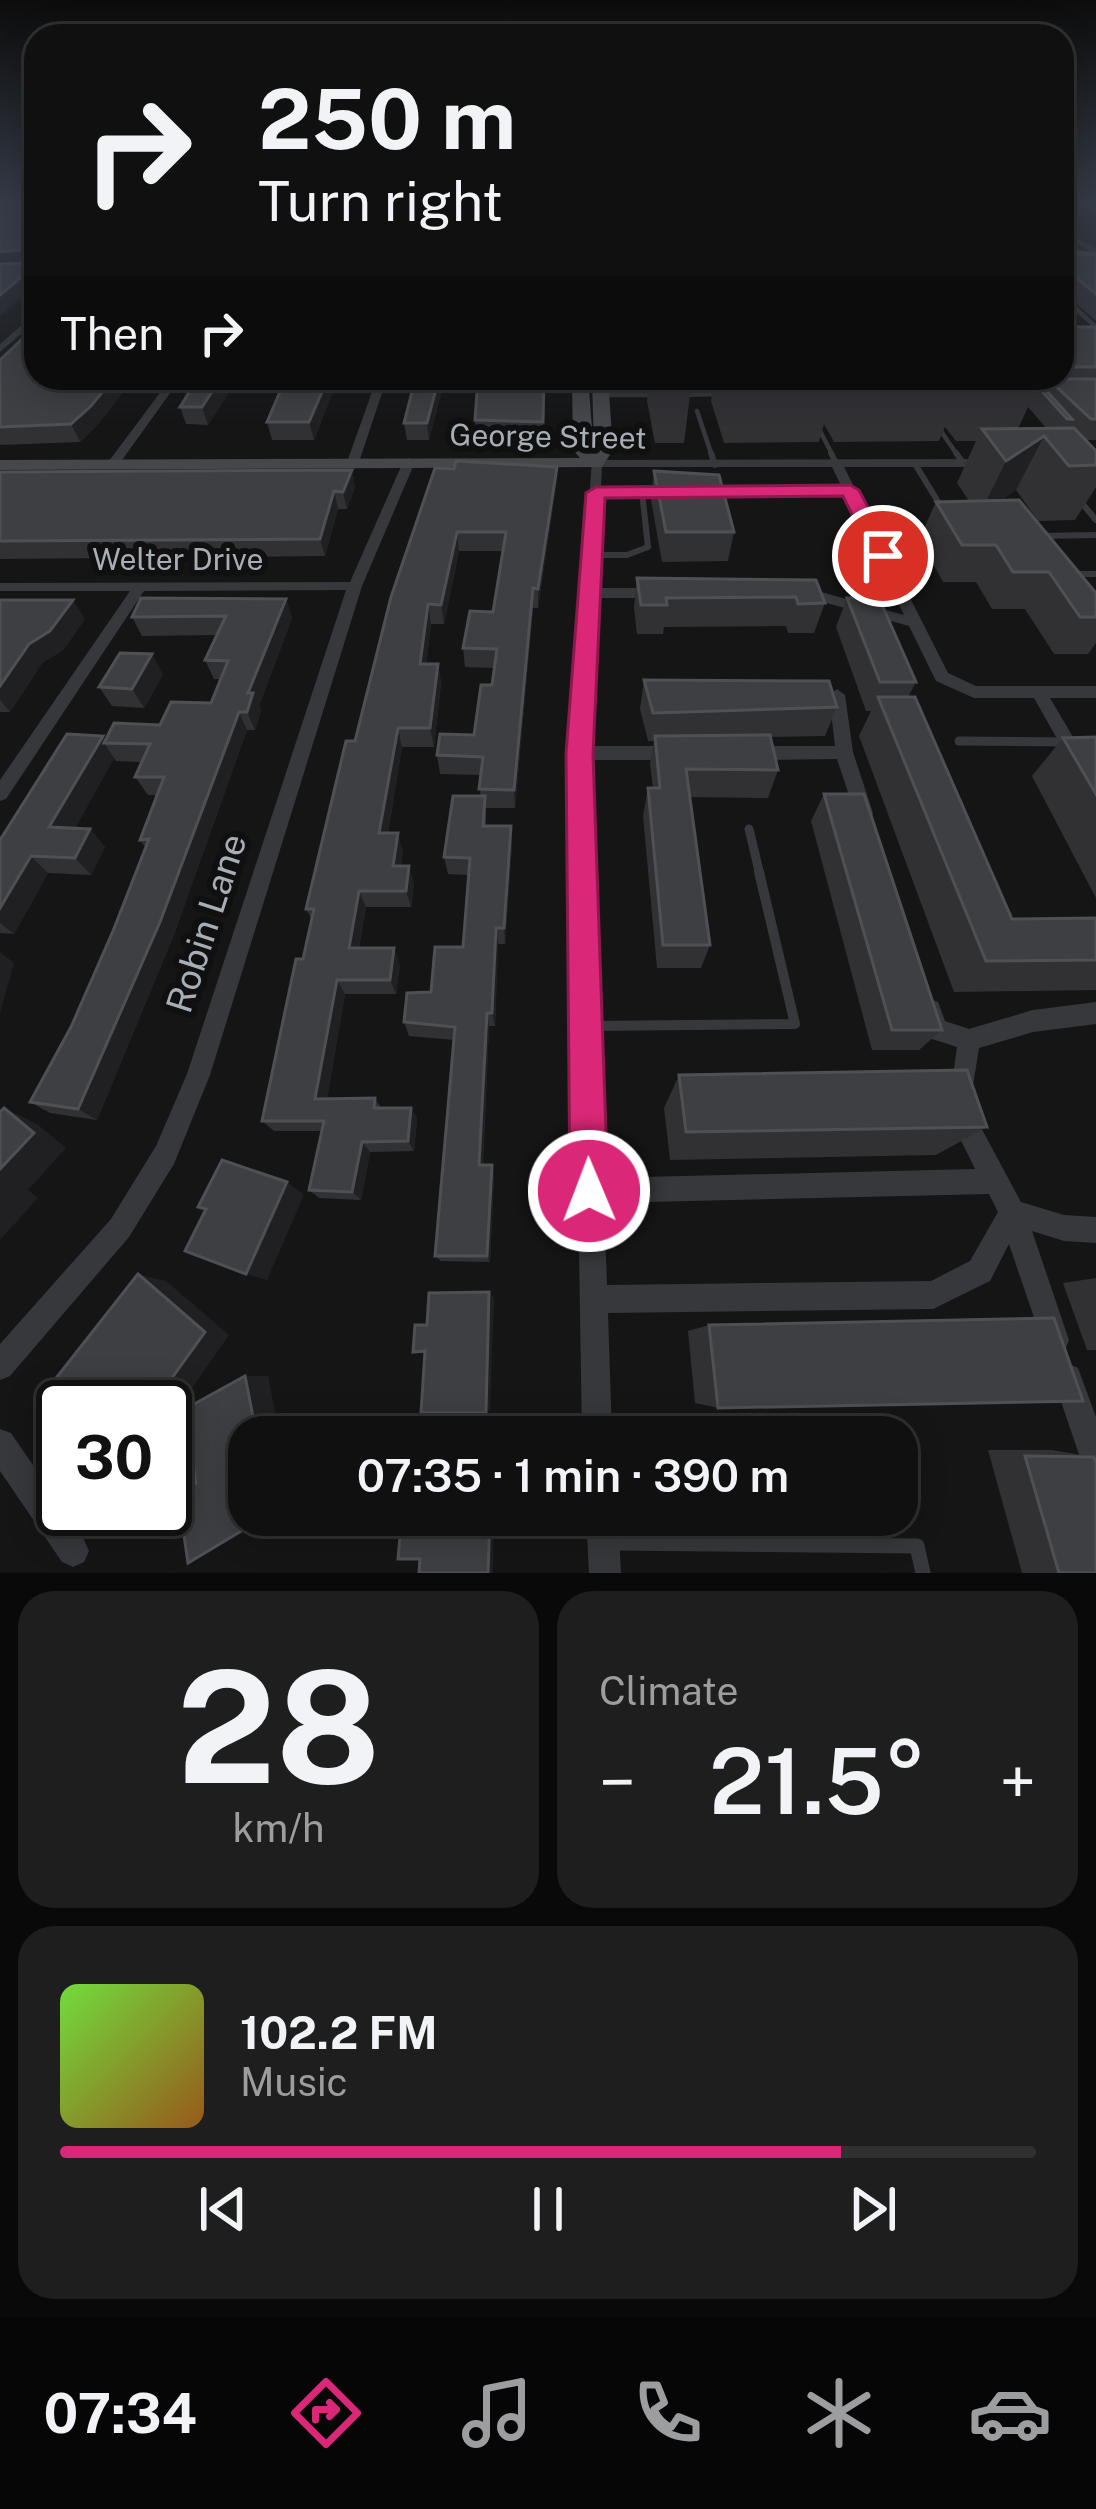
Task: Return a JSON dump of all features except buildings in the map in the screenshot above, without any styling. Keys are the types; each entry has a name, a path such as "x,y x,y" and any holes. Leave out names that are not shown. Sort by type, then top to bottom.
{"street":[{"path":"0,349 24,327"},
{"path":"113,464 167,390"},
{"path":"353,462 378,390"},
{"path":"580,390 582,450 596,463"},
{"path":"596,1416 580,754 596,463 604,450 600,390"},
{"name":"Robin Lane","path":"0,1366 119,1228 165,1155 198,1075 356,586 409,463"},
{"path":"836,463 942,677 955,688 1096,692"},
{"name":"George Street","path":"0,465 1006,464"},
{"name":"Welter Drive","path":"0,587 356,586"},
{"path":"0,794 140,587"},
{"path":"784,592 806,592 916,622"},
{"path":"588,593 675,593"},
{"path":"1040,692 1074,742 1096,792"},
{"path":"837,695 844,752 873,838"},
{"path":"734,753 844,752"},
{"path":"580,754 690,753"},
{"path":"922,987 937,1030 969,1040 1034,1021 1096,1013"},
{"path":"969,1040 961,1115 1012,1212 1096,1461"},
{"path":"589,1191 996,1181"},
{"path":"592,1299 933,1295 980,1271 1012,1212"},
{"path":"1012,1212 1064,1228 1096,1230"},
{"path":"0,1444 74,1551"}],"lane":[{"path":"1074,307 1096,328"},
{"path":"615,390 639,395 730,394"},
{"path":"638,390 639,395"},
{"path":"924,406 964,464"},
{"path":"697,411 715,465"},
{"path":"815,420 836,463"},
{"path":"915,464 940,505"},
{"path":"688,491 850,490"},
{"path":"591,555 627,555 648,547 642,491"},
{"path":"596,493 665,491"},
{"path":"1072,492 1096,520"},
{"path":"1020,537 1096,536"},
{"path":"1062,574 1096,574"},
{"path":"959,741 1074,742"},
{"path":"584,1027 795,1024 749,830"},
{"path":"604,1544 917,1546 923,1573"}],"route":[{"path":"589,1191 580,754 596,493 850,490 883,556"}]}
